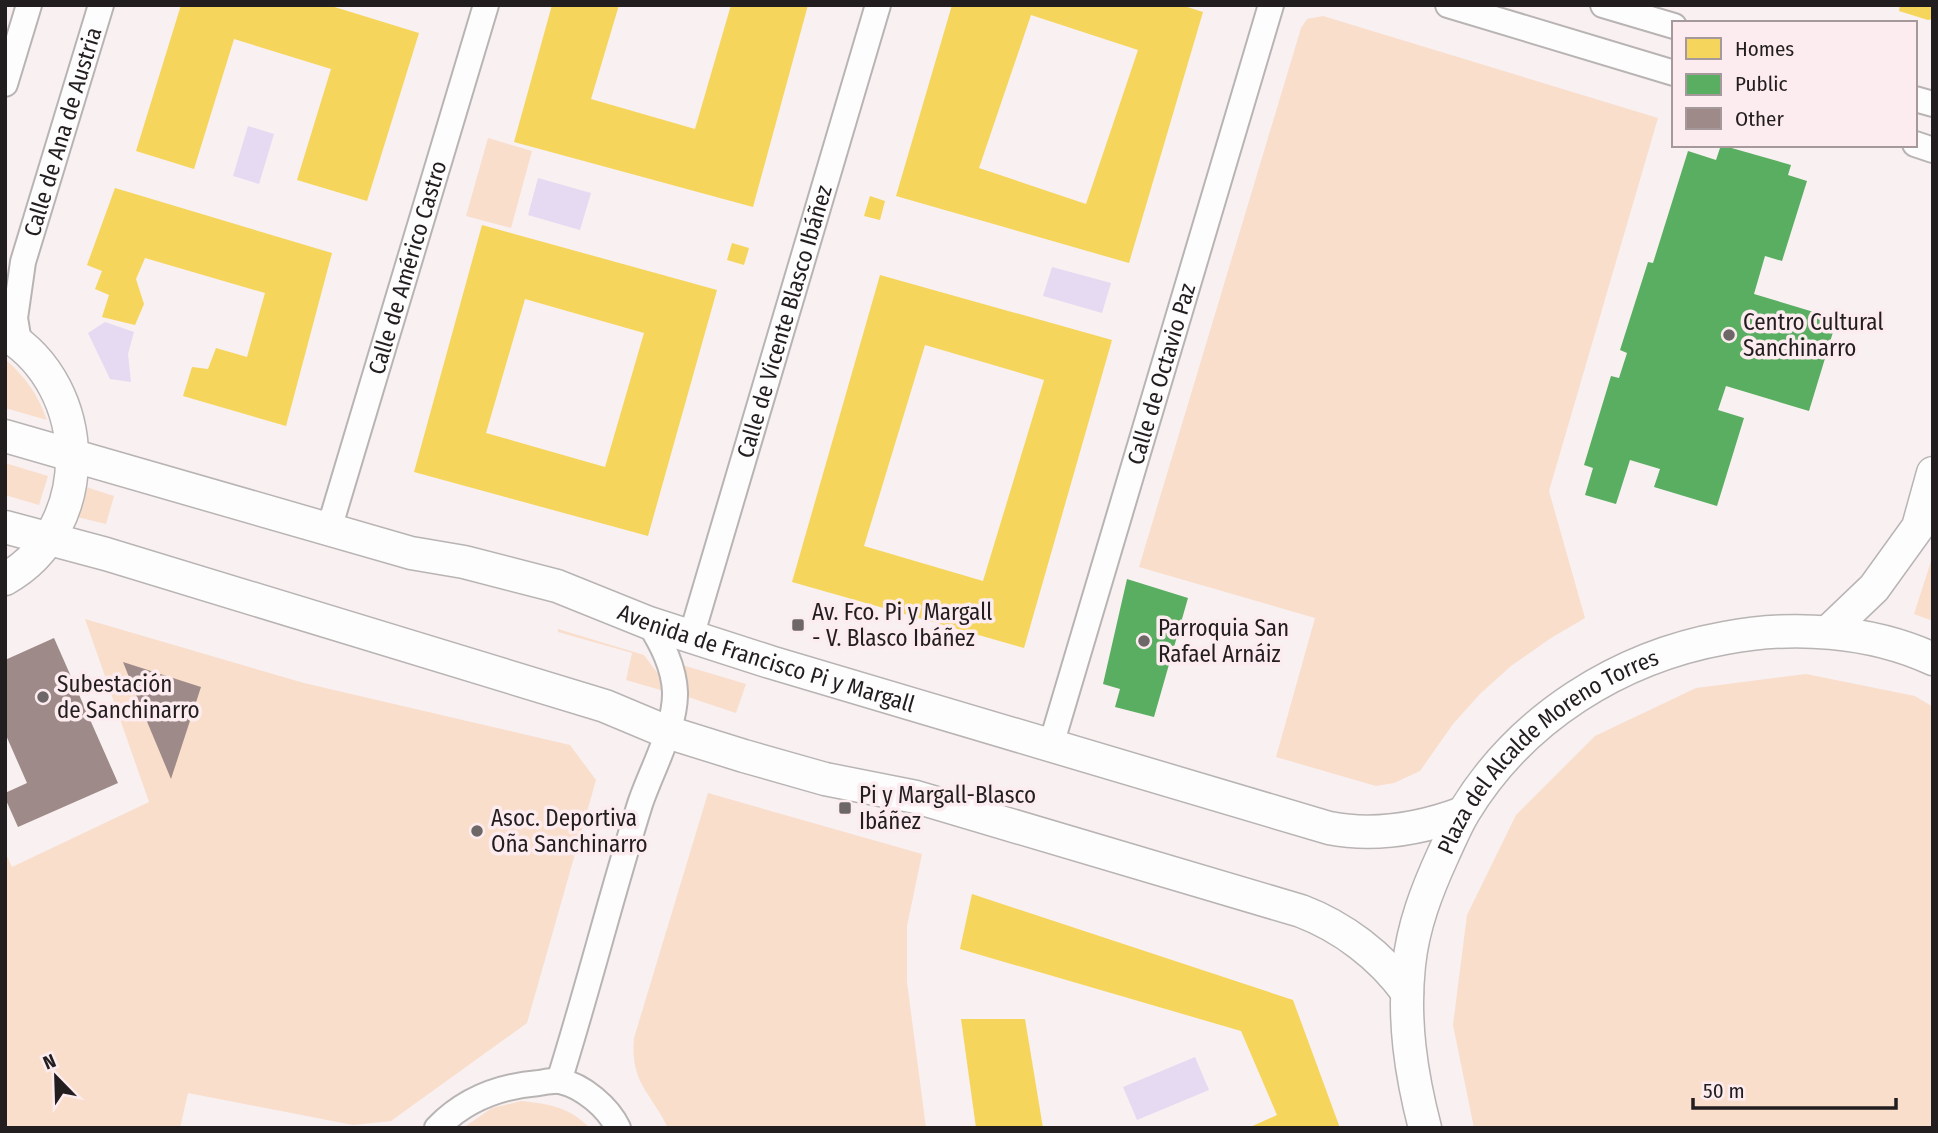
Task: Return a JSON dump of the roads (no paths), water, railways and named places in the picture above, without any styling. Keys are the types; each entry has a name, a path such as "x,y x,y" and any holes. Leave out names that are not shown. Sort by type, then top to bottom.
{"street":[{"path":"5,83 29,5"},
{"name":"Calle de Ana de Austria","path":"12,338 23,262 101,5"},
{"name":"Calle de Américo Castro","path":"329,529 486,5"},
{"name":"Calle de Vicente Blasco Ibáñez","path":"691,637 878,5"},
{"name":"Calle de Octavio Paz","path":"1051,745 1271,5"},
{"path":"1448,5 1672,72"},
{"path":"1603,5 1660,17"},
{"path":"5,579 25,565 48,539 57,523 68,492 74,456 71,432 60,394 47,374 12,338"},
{"name":"Avenida de Francisco Pi y Margall","path":"5,436 411,553 464,562 557,586 691,637 1329,828 1353,833 1413,828 1463,813"},
{"path":"1829,631 1874,588 1917,527 1933,473"},
{"path":"5,527 93,550 605,706 667,732 825,779 892,790 950,806 1301,911 1321,918 1370,953 1393,973 1407,992"},
{"path":"559,1081 640,804 667,732 674,702 673,679 665,651 649,623"},
{"name":"Plaza del Alcalde Moreno Torres","path":"1425,1128 1413,1080 1407,992 1409,962 1420,910 1463,813 1484,782 1526,736 1575,696 1630,666 1690,644 1751,633 1829,631 1871,639 1933,659"},
{"path":"437,1128 473,1100 510,1085 559,1081 587,1093 613,1118 618,1128"}],"place":[{"name":"Centro Cultural Sanchinarro","path":"1729,335"},
{"name":"Av. Fco. Pi y Margall - V. Blasco Ibáñez","path":"798,625"},
{"name":"Parroquia San Rafael Arnáiz","path":"1144,641"},
{"name":"Subestación de Sanchinarro","path":"43,697"},
{"name":"Pi y Margall-Blasco Ibáñez","path":"845,808"},
{"name":"Asoc. Deportiva Oña Sanchinarro","path":"477,831"}]}
